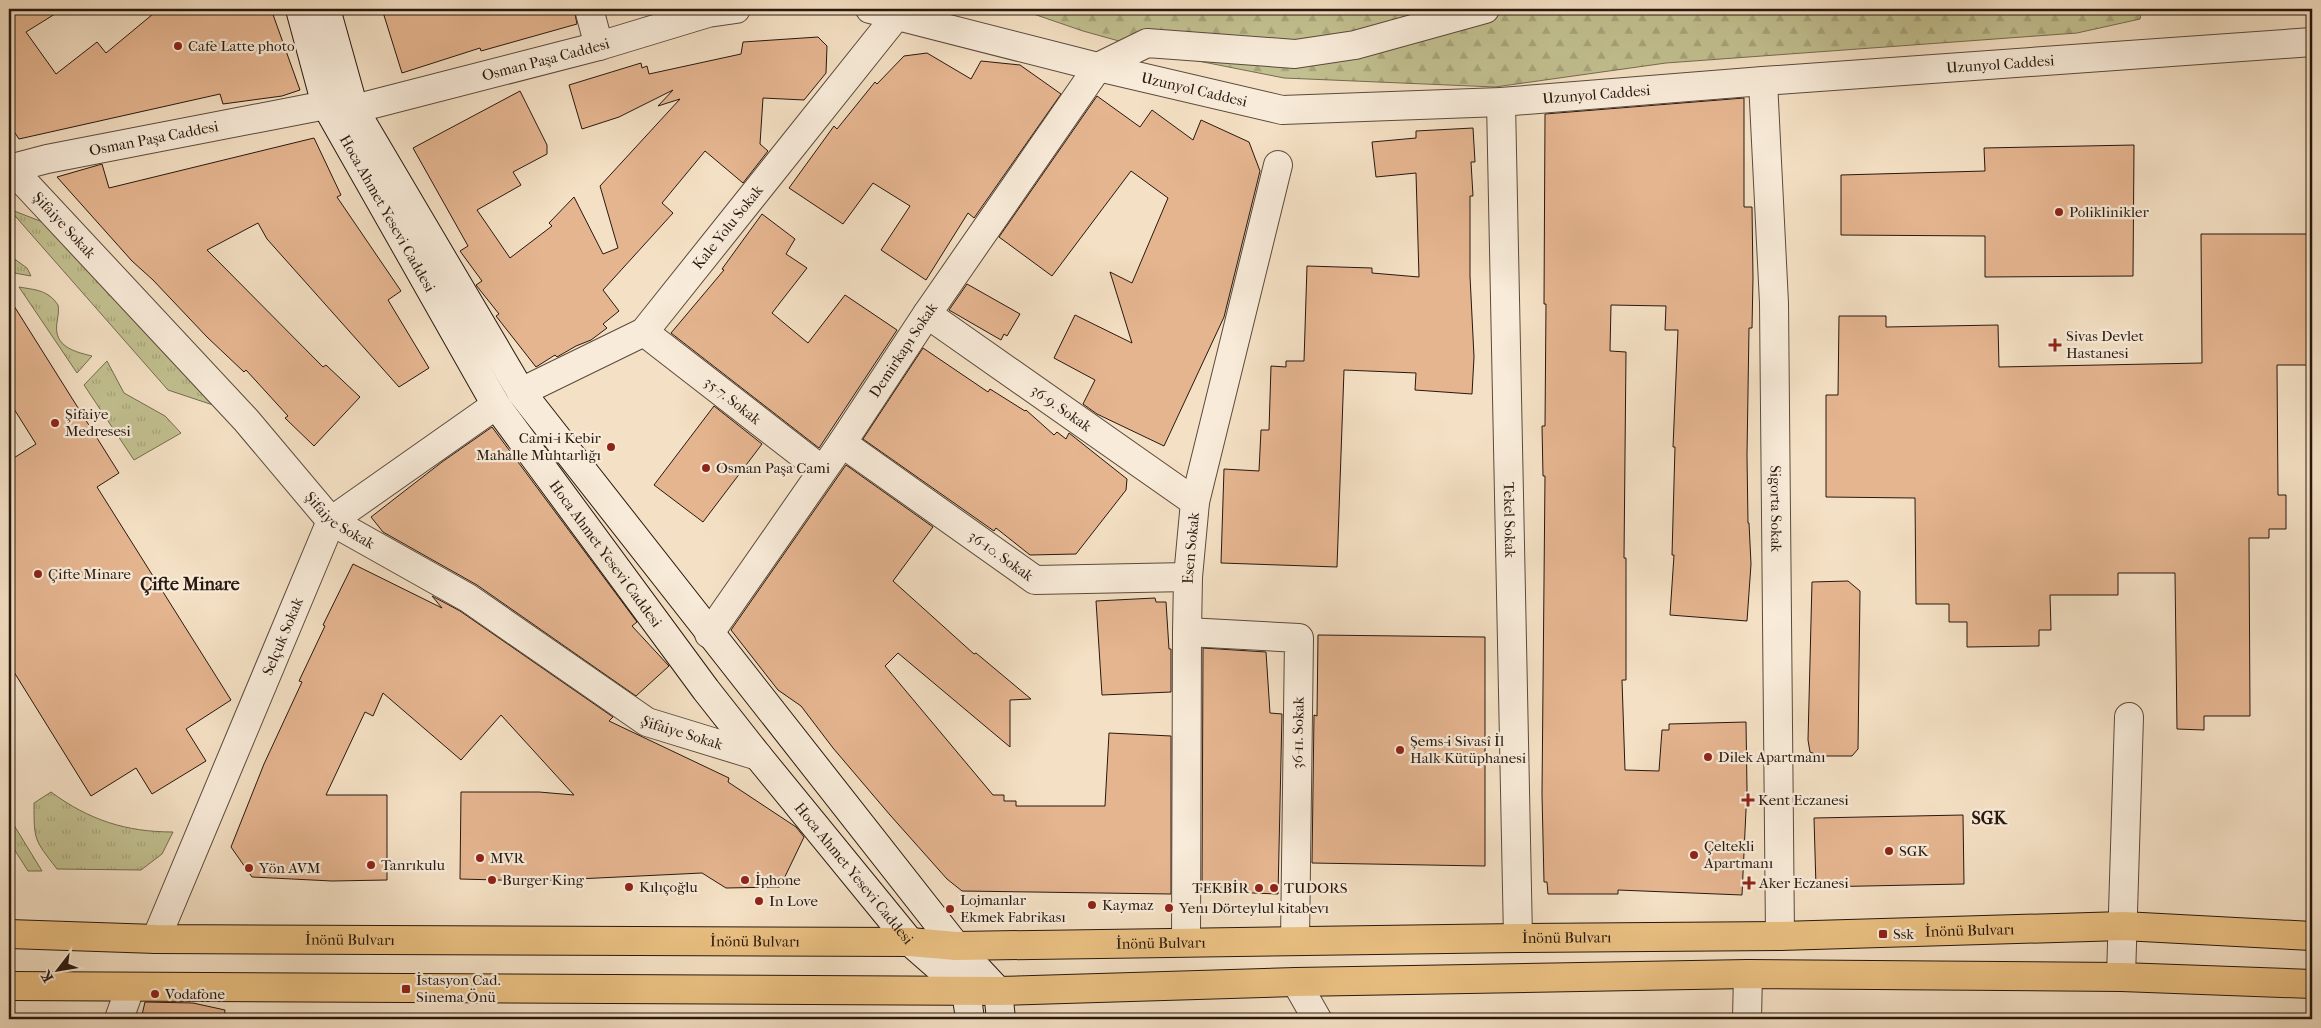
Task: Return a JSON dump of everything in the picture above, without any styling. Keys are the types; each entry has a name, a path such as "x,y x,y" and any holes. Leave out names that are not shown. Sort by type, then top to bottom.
{"main road":[{"name":"İnönü Bulvarı","path":"9,934 156,939 910,942 956,946 1780,936 2123,926 2312,936"},
{"path":"9,986 998,991 1296,982 1748,974 2121,977 2312,984"}],"street":[{"name":"Hoca Ahmet Yesevi Caddesi","path":"300,9 326,105 496,405 706,690 758,756 910,942 966,991"},
{"name":"Hoca Ahmet Yesevi Caddesi","path":"326,9 354,109 521,392 956,946 998,991"},
{"path":"588,9 599,46"},
{"name":"Osman Paşa Caddesi","path":"354,109 599,46 708,13 736,9"},
{"path":"870,9 895,12"},
{"path":"1098,67 1147,43 1295,54 1355,45 1485,9"},
{"name":"Uzunyol Caddesi","path":"895,12 1098,67 1282,110 1500,102 1763,81 2312,42"},
{"name":"Kale Yolu Sokak","path":"521,392 644,332 895,12"},
{"name":"Demirkapı Sokak","path":"710,634 842,443 927,314 1098,67"},
{"name":"Sigorta Sokak","path":"1763,81 1774,303 1780,936"},
{"name":"Tekel Sokak","path":"1500,102 1518,938"},
{"name":"Osman Paşa Caddesi","path":"9,167 326,105"},
{"name":"Esen Sokak","path":"1186,942 1188,577 1195,502 1278,165"},
{"name":"Şifaiye Sokak","path":"9,167 246,420 331,521 468,598 647,722 758,756"},
{"name":"36-9. Sokak","path":"927,314 1195,502"},
{"name":"35-7. Sokak","path":"644,332 822,470"},
{"path":"331,521 496,405"},
{"name":"36-10. Sokak","path":"842,443 1035,580 1188,577"},
{"name":"Selçuk Sokak","path":"156,939 331,521"},
{"name":"36-11. Sokak","path":"1187,632 1299,638 1295,941"},
{"path":"2121,977 2130,717"},
{"path":"1747,1019 1748,974"},
{"path":"1296,982 1317,1019"},
{"path":"119,1019 130,988"},
{"path":"966,991 970,1019"},
{"path":"998,991 1001,1019"}],"green space":[{"path":"1019,9 2142,9 2140,19 2077,33 1666,63 1495,87 1284,78 1173,56 1083,31"},
{"path":"9,209 53,226 219,407 168,390"},
{"path":"9,255 27,268 31,276 9,272"},
{"path":"19,287 46,294 58,305 57,333 62,343 66,347 92,356 77,373"},
{"path":"107,361 124,393 165,416 181,433 134,460 84,385"},
{"path":"51,792 79,810 124,827 173,832 162,854 141,870 57,869 40,845 34,825 34,803"},
{"path":"9,817 42,871 28,871 9,841"}],"building":[{"path":"9,9 63,9 26,32 56,74 97,42 106,53 159,9 271,9 300,90 282,96 223,104 220,94 19,139 9,124"},
{"path":"382,9 574,9 577,24 481,51 480,48 402,73"},
{"path":"818,37 827,46 826,73 804,100 763,98 760,144 768,151 743,183 705,151 662,203 673,213 603,290 619,311 603,324 607,328 591,340 557,357 555,355 536,367 496,316 499,314 476,285 482,281 460,251 468,246 413,148 520,91 547,145 547,154 513,172 521,185 477,210 510,258 552,226 549,223 574,197 603,254 618,248 600,186 680,99 658,106 673,90 619,117 582,129 569,85 641,63 642,68 647,66 649,74 741,54 743,42"},
{"path":"927,53 971,79 981,61 1020,65 1061,94 974,218 968,213 926,280 881,250 910,206 873,183 843,224 789,188 834,126 837,129 875,82 877,84 904,56"},
{"path":"1097,96 1140,127 1152,110 1193,140 1201,120 1249,142 1260,171 1224,317 1164,446 1097,414 1083,404 1095,380 1054,358 1075,315 1132,343 1110,272 1132,283 1168,198 1131,171 1052,276 999,237"},
{"path":"1744,98 1744,207 1752,207 1753,278 1752,328 1749,328 1747,455 1751,564 1747,621 1670,615 1674,555 1672,555 1675,447 1673,447 1678,330 1665,330 1666,306 1611,305 1610,351 1626,352 1624,558 1626,558 1626,680 1622,680 1625,770 1659,771 1662,730 1669,730 1669,724 1746,722 1747,789 1742,895 1618,890 1618,894 1548,894 1547,882 1544,882 1542,794 1545,476 1543,476 1542,426 1545,426 1546,304 1544,304 1545,114"},
{"path":"1473,128 1475,162 1471,162 1473,196 1470,196 1470,276 1474,357 1472,394 1415,390 1416,373 1344,370 1337,567 1221,563 1224,469 1259,471 1261,430 1269,430 1271,366 1286,367 1286,361 1304,361 1307,266 1372,268 1372,273 1419,277 1416,173 1376,177 1372,142 1416,138 1416,131"},
{"path":"314,138 341,195 337,197 401,291 388,300 429,368 399,387 267,239 258,223 207,250 323,367 326,365 360,397 314,446 285,418 288,416 246,370 244,372 207,337 153,280 132,261 57,177 102,164 109,188"},
{"name":"Poliklinikler","path":"2134,145 2133,276 1985,277 1985,236 1841,235 1841,175 1985,171 1984,148"},
{"path":"762,214 795,239 786,254 807,268 772,313 808,343 845,295 897,330 819,448 671,333 724,270 722,269"},
{"path":"2201,234 2312,234 2312,365 2277,365 2278,495 2286,495 2286,529 2269,529 2269,538 2249,538 2250,716 2204,716 2204,730 2177,729 2175,573 2118,573 2118,595 2050,595 2051,630 2039,630 2039,646 1967,647 1967,622 1949,622 1949,604 1916,604 1915,498 1826,497 1826,395 1838,395 1839,316 1886,316 1886,327 1998,325 1999,367 2202,363"},
{"path":"967,284 1020,314 1007,336 1004,334 1001,340 949,310"},
{"path":"9,298 119,473 97,487 231,700 186,729 206,761 152,794 136,768 91,796 9,664 9,461 36,444 9,401"},
{"path":"923,348 988,392 990,389 1026,410 1054,435 1057,432 1066,439 1069,433 1127,479 1126,490 1076,554 1030,555 996,528 994,531 863,439"},
{"name":"Osman Paşa Cami","path":"714,406 762,444 703,522 654,485"},
{"path":"492,427 637,622 632,626 669,666 636,696 477,585 383,532 371,517 442,462"},
{"path":"846,465 933,527 893,581 974,654 976,653 1031,699 1010,700 1010,747 898,653 885,666 993,795 1004,795 1004,801 1016,801 1016,806 1105,806 1109,733 1171,736 1171,894 962,891 947,879 890,815 833,748 801,706 778,690 731,630"},
{"path":"353,564 442,608 432,596 460,611 613,717 609,721 729,778 728,782 796,827 804,837 780,887 726,888 702,873 535,881 460,879 461,792 539,792 574,795 501,715 461,760 383,693 373,716 365,712 326,795 387,795 387,880 332,881 252,877 231,847 264,764 302,682 299,681 325,626 323,625"},
{"path":"1848,581 1860,591 1858,749 1852,756 1820,756 1810,752 1808,740 1812,582"},
{"path":"1155,598 1156,602 1166,602 1169,649 1171,649 1171,692 1102,695 1096,601"},
{"name":"Şems-i Sivasî İl Halk Kütüphanesi","path":"1318,635 1485,637 1485,866 1312,863 1314,715 1317,716"},
{"path":"1203,648 1266,652 1270,713 1282,714 1278,894 1202,891"},
{"name":"SGK","path":"1963,815 1964,884 1816,887 1814,818"},
{"path":"145,1002 193,1003 225,1010 224,1019 141,1019"}],"place":[{"name":"Cafe Latte photo","path":"178,46"},
{"name":"Poliklinikler","path":"2059,212"},
{"name":"Sivas Devlet Hastanesi","path":"2055,345"},
{"name":"Şifaiye Medresesi","path":"55,423"},
{"name":"Cami-i Kebir Mahalle Muhtarlığı","path":"611,447"},
{"name":"Osman Paşa Cami","path":"706,468"},
{"name":"Çifte Minare","path":"38,574"},
{"name":"Şems-i Sivasî İl Halk Kütüphanesi","path":"1400,750"},
{"name":"Dilek Apartmanı","path":"1708,757"},
{"name":"Kent Eczanesi","path":"1748,800"},
{"name":"SGK","path":"1889,851"},
{"name":"Çeltekli Apartmanı","path":"1694,855"},
{"name":"MVR","path":"480,858"},
{"name":"Tanrıkulu","path":"371,865"},
{"name":"Yön AVM","path":"249,868"},
{"name":"Burger King","path":"492,880"},
{"name":"İphone","path":"745,880"},
{"name":"Aker Eczanesi","path":"1749,883"},
{"name":"Kılıçoğlu","path":"629,887"},
{"name":"TEKBİR","path":"1259,888"},
{"name":"TUDORS","path":"1274,888"},
{"name":"In Love","path":"759,901"},
{"name":"Kaymaz","path":"1092,905"},
{"name":"Yenı Dörteylul kitabevı","path":"1169,908"},
{"name":"Lojmanlar Ekmek Fabrikası","path":"950,909"},
{"name":"Ssk","path":"1883,934"},
{"name":"İstasyon Cad. Sinema Önü","path":"406,989"},
{"name":"Vodafone","path":"155,994"}],"district":[{"name":"Çifte Minare","path":"190,584"},
{"name":"SGK","path":"1989,818"}]}
